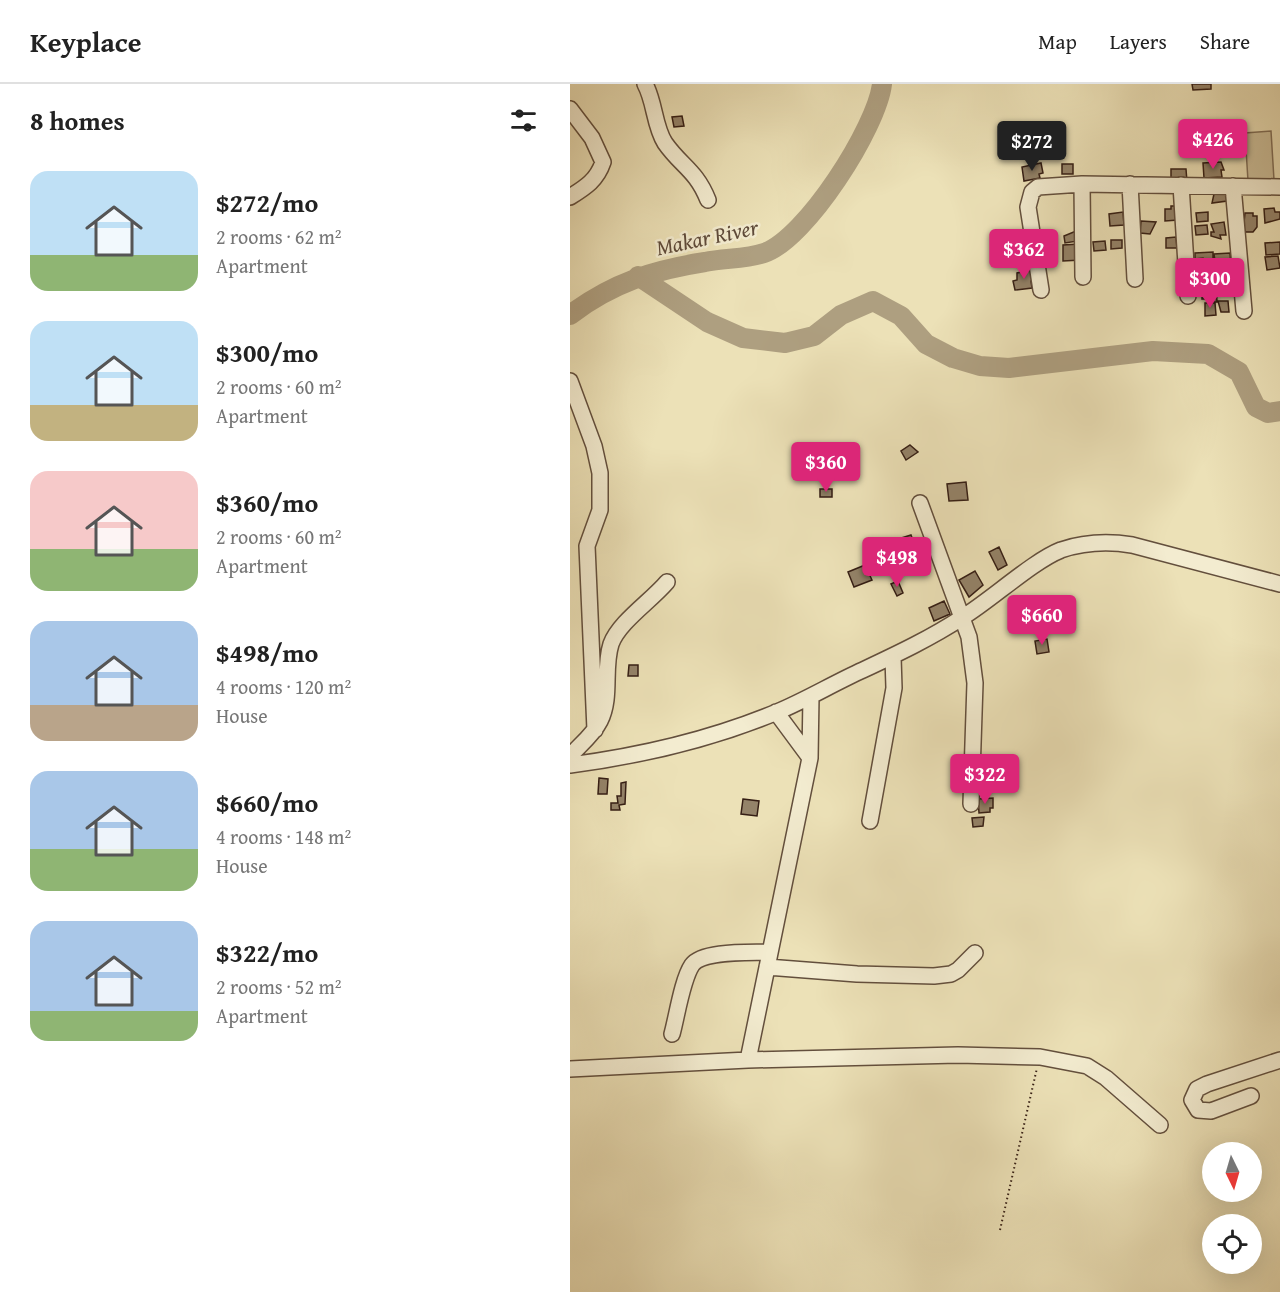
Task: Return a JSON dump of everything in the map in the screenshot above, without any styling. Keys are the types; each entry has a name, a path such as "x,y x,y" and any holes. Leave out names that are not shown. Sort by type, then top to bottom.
{"street":[{"path":"645,84 665,142 691,169 702,184 708,200"},
{"path":"570,109 592,138 603,162 599,173 591,183 570,197"},
{"path":"1082,184 1083,277"},
{"path":"1130,184 1135,279"},
{"path":"1041,290 1029,220 1029,199 1032,192 1045,185 1280,186"},
{"path":"1181,185 1188,296"},
{"path":"1233,186 1244,311"},
{"path":"570,381 594,446 600,473 600,510 587,546 595,730"},
{"path":"920,502 964,617 971,645 975,682 971,804"},
{"path":"570,765 611,760 688,740 776,712 893,657 964,617 1058,551 1092,543 1132,545 1280,584"},
{"path":"570,756 595,730 606,703 612,642 619,629 651,601 667,582"},
{"path":"870,821 894,688 893,657"},
{"path":"748,1060 810,758 811,696"},
{"path":"776,712 810,758"},
{"path":"672,1034 689,972 698,960 716,955 769,959 846,974 934,976 951,974 975,953"},
{"path":"570,1070 748,1060 925,1056 1040,1057 1087,1066 1106,1078 1160,1125"},
{"path":"1251,1096 1211,1111 1198,1110 1192,1100 1193,1094 1207,1084 1280,1060"}],"path":[{"path":"1000,1230 1040,1057"}],"shaded area":[{"path":"1271,131 1274,180 1248,181 1245,133"}],"building":[{"path":"1192,84 1211,84 1211,89 1193,90"},
{"path":"682,116 684,126 674,127 672,117"},
{"path":"1221,162 1224,170 1221,170 1222,177 1204,178 1203,163"},
{"path":"1041,163 1043,173 1039,174 1040,178 1024,181 1022,167"},
{"path":"1062,164 1073,164 1073,174 1062,174"},
{"path":"1171,169 1186,169 1187,182 1171,183"},
{"path":"1226,192 1227,201 1212,203 1214,194"},
{"path":"1171,206 1180,206 1178,220 1165,221 1165,209 1171,209"},
{"path":"1274,208 1275,212 1280,212 1280,219 1265,223 1264,209"},
{"path":"1123,212 1124,225 1110,226 1109,214"},
{"path":"1208,212 1208,221 1197,222 1196,213"},
{"path":"1245,213 1253,213 1253,216 1257,216 1257,227 1253,232 1243,232"},
{"path":"1141,221 1156,222 1150,234 1140,233"},
{"path":"1224,222 1226,235 1220,235 1221,239 1211,236 1211,232 1214,232 1211,224"},
{"path":"1207,225 1208,234 1196,235 1195,226"},
{"path":"1076,231 1078,241 1065,243 1064,236"},
{"path":"1051,237 1053,251 1042,253 1040,239"},
{"path":"1176,237 1177,248 1166,248 1166,238"},
{"path":"1111,240 1122,240 1122,248 1111,249"},
{"path":"1105,241 1106,250 1094,251 1093,242"},
{"path":"1280,242 1280,254 1266,255 1265,243"},
{"path":"1080,244 1081,260 1063,261 1063,245"},
{"path":"1213,252 1213,266 1203,266 1203,258 1195,259 1195,253"},
{"path":"1230,253 1231,267 1216,268 1214,254"},
{"path":"1278,256 1280,268 1267,270 1265,257"},
{"path":"1034,270 1035,280 1031,281 1032,288 1015,290 1013,281 1017,280 1017,273"},
{"path":"1202,284 1202,286 1216,285 1217,302 1207,302 1207,299 1202,299 1202,293 1191,293 1190,285"},
{"path":"1218,301 1228,301 1229,312 1221,312"},
{"path":"1205,303 1215,303 1216,315 1205,316"},
{"path":"910,445 918,452 906,460 901,451"},
{"path":"966,482 968,500 949,501 947,484"},
{"path":"820,489 832,489 832,497 820,497"},
{"path":"911,535 914,543 900,547 898,539"},
{"path":"999,547 1007,565 998,570 989,552"},
{"path":"865,565 872,580 854,587 848,572"},
{"path":"975,571 983,585 969,597 959,580"},
{"path":"898,581 903,593 897,596 891,584"},
{"path":"944,601 950,614 934,621 929,608"},
{"path":"1047,639 1049,652 1037,654 1035,641"},
{"path":"629,665 638,665 638,676 628,676"},
{"path":"599,778 608,779 607,794 598,794"},
{"path":"626,782 625,804 619,805 620,810 611,810 611,803 618,803 617,796 621,796 621,783"},
{"path":"993,798 993,808 990,808 990,812 979,813 978,799"},
{"path":"743,799 759,801 757,816 741,814"},
{"path":"984,817 983,826 973,827 972,818"}],"waterway":[{"name":"Makar River","path":"570,315 617,286 651,274 686,265 757,255 781,243 818,205 854,153 877,103 882,84"},
{"path":"638,276 707,322 743,338 785,343 814,336 841,315 873,301 901,316 926,344 953,358 980,366 1009,368 1153,351 1208,354 1239,372 1256,407 1268,413 1280,411"}]}
